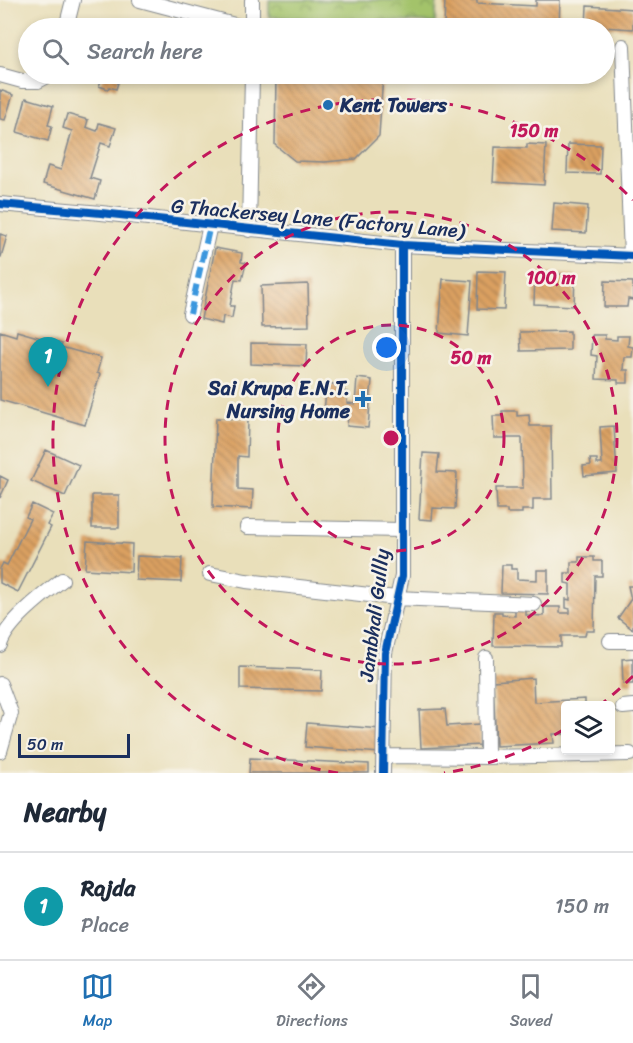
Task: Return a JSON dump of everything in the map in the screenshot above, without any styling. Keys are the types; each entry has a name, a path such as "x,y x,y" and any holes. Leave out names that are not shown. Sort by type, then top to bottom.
{"street":[{"path":"69,18 74,0"},
{"path":"140,0 208,18"},
{"path":"252,0 252,18"},
{"path":"623,46 632,256"},
{"path":"0,75 18,80"},
{"path":"249,230 252,84"},
{"name":"G Thackersey Lane (Factory Lane)","path":"0,204 402,245 632,256"},
{"path":"190,314 210,225"},
{"name":"Jambhali Gullly","path":"383,773 385,653 402,576 402,245"},
{"path":"247,527 402,530"},
{"path":"210,574 246,581 396,598 534,604"},
{"path":"0,645 2,637 30,606 62,580"},
{"path":"610,641 633,641"},
{"path":"486,658 487,757"},
{"path":"0,684 6,711 0,751"},
{"path":"383,756 487,757 630,754"}],"green space":[{"path":"269,0 437,0 435,18 269,17"}],"building":[{"path":"445,0 477,0 477,3 536,6 536,0 560,0 559,18 444,18"},
{"path":"587,6 633,9 633,29 615,28 615,18 586,18"},
{"path":"100,84 118,84 116,89 99,86"},
{"name":"Kent Towers","path":"276,84 382,84 379,136 356,159 325,162 295,161 275,145"},
{"path":"0,90 13,95 5,120 0,119"},
{"path":"26,98 53,106 48,125 52,126 48,141 17,132"},
{"path":"67,114 88,120 86,127 97,131 99,123 116,128 110,146 101,143 90,178 100,181 95,199 43,184 48,166 61,170 72,131 63,128"},
{"path":"527,144 546,145 544,185 493,182 495,147 527,148"},
{"path":"568,144 601,145 600,174 567,173"},
{"path":"554,203 588,206 586,233 552,231"},
{"path":"0,234 7,236 1,257 0,257"},
{"path":"215,248 242,253 241,262 246,263 242,280 235,279 230,306 234,306 232,318 223,316 222,324 201,319"},
{"path":"478,271 506,272 504,310 477,309"},
{"path":"535,273 575,275 574,306 534,304"},
{"path":"443,279 472,281 468,336 439,333"},
{"path":"605,281 633,282 633,300 628,299 627,307 604,307"},
{"path":"308,284 309,326 262,327 261,286"},
{"path":"0,331 16,336 17,331 101,358 97,373 100,374 85,425 0,400"},
{"path":"570,331 570,350 521,351 520,332"},
{"path":"592,335 605,335 605,339 617,340 617,336 629,336 628,346 633,347 632,357 624,357 623,370 628,370 628,383 596,379 597,356 591,355"},
{"path":"251,343 307,344 306,366 251,364"},
{"path":"357,378 372,380 368,428 347,426 348,417 332,415 331,419 323,419 327,384 336,384 336,387 344,388 344,392 348,392 347,403 355,404"},
{"path":"502,411 517,411 517,416 529,415 530,426 551,426 552,499 533,499 533,510 522,510 522,513 497,510 496,488 523,488 522,438 494,438 493,416 502,416"},
{"path":"216,418 248,419 247,457 238,456 238,489 253,490 252,509 213,507"},
{"path":"614,426 617,473 584,476 583,466 591,465 590,459 597,459 597,464 602,464 600,427"},
{"path":"46,450 79,465 65,496 31,481"},
{"path":"423,453 439,454 437,472 457,473 455,509 433,508 432,520 419,519"},
{"path":"0,476 8,480 0,498"},
{"path":"92,495 119,495 119,528 92,528"},
{"path":"32,504 53,514 47,525 51,527 18,592 0,583 0,569 3,563 7,565 30,519 26,517"},
{"path":"87,541 132,544 131,572 85,569"},
{"path":"137,556 182,558 181,582 136,580"},
{"path":"579,557 594,557 594,561 602,561 602,576 595,576 594,631 586,631 585,636 561,636 561,647 493,646 494,612 515,616 515,609 526,609 526,615 544,616 544,607 560,607 560,613 570,613 570,609 566,608 566,599 570,600 570,584 565,583 565,573 571,573 571,562 579,562"},
{"path":"502,565 511,565 511,569 517,569 517,579 537,580 537,570 548,570 548,594 501,593"},
{"path":"628,586 633,586 632,629 618,618 631,599"},
{"path":"633,658 633,684 623,684 622,659"},
{"path":"240,667 322,670 321,691 240,689"},
{"path":"533,678 534,702 585,699 585,701 561,701 561,734 553,734 554,743 496,746 493,681"},
{"path":"445,709 447,726 480,724 481,745 421,748 419,710"},
{"path":"307,723 381,729 380,753 305,747"},
{"path":"250,758 369,764 369,773 249,773"}],"marked path":[{"path":"190,314 210,225"}],"cycle path":[{"path":"0,204 402,245 633,256"},
{"path":"383,773 385,653 402,576 402,245"}],"place":[{"name":"Kent Towers","path":"328,105"},
{"name":"Rajda","path":"48,387"},
{"name":"Sai Krupa E.N.T. Nursing Home","path":"363,399"}]}
